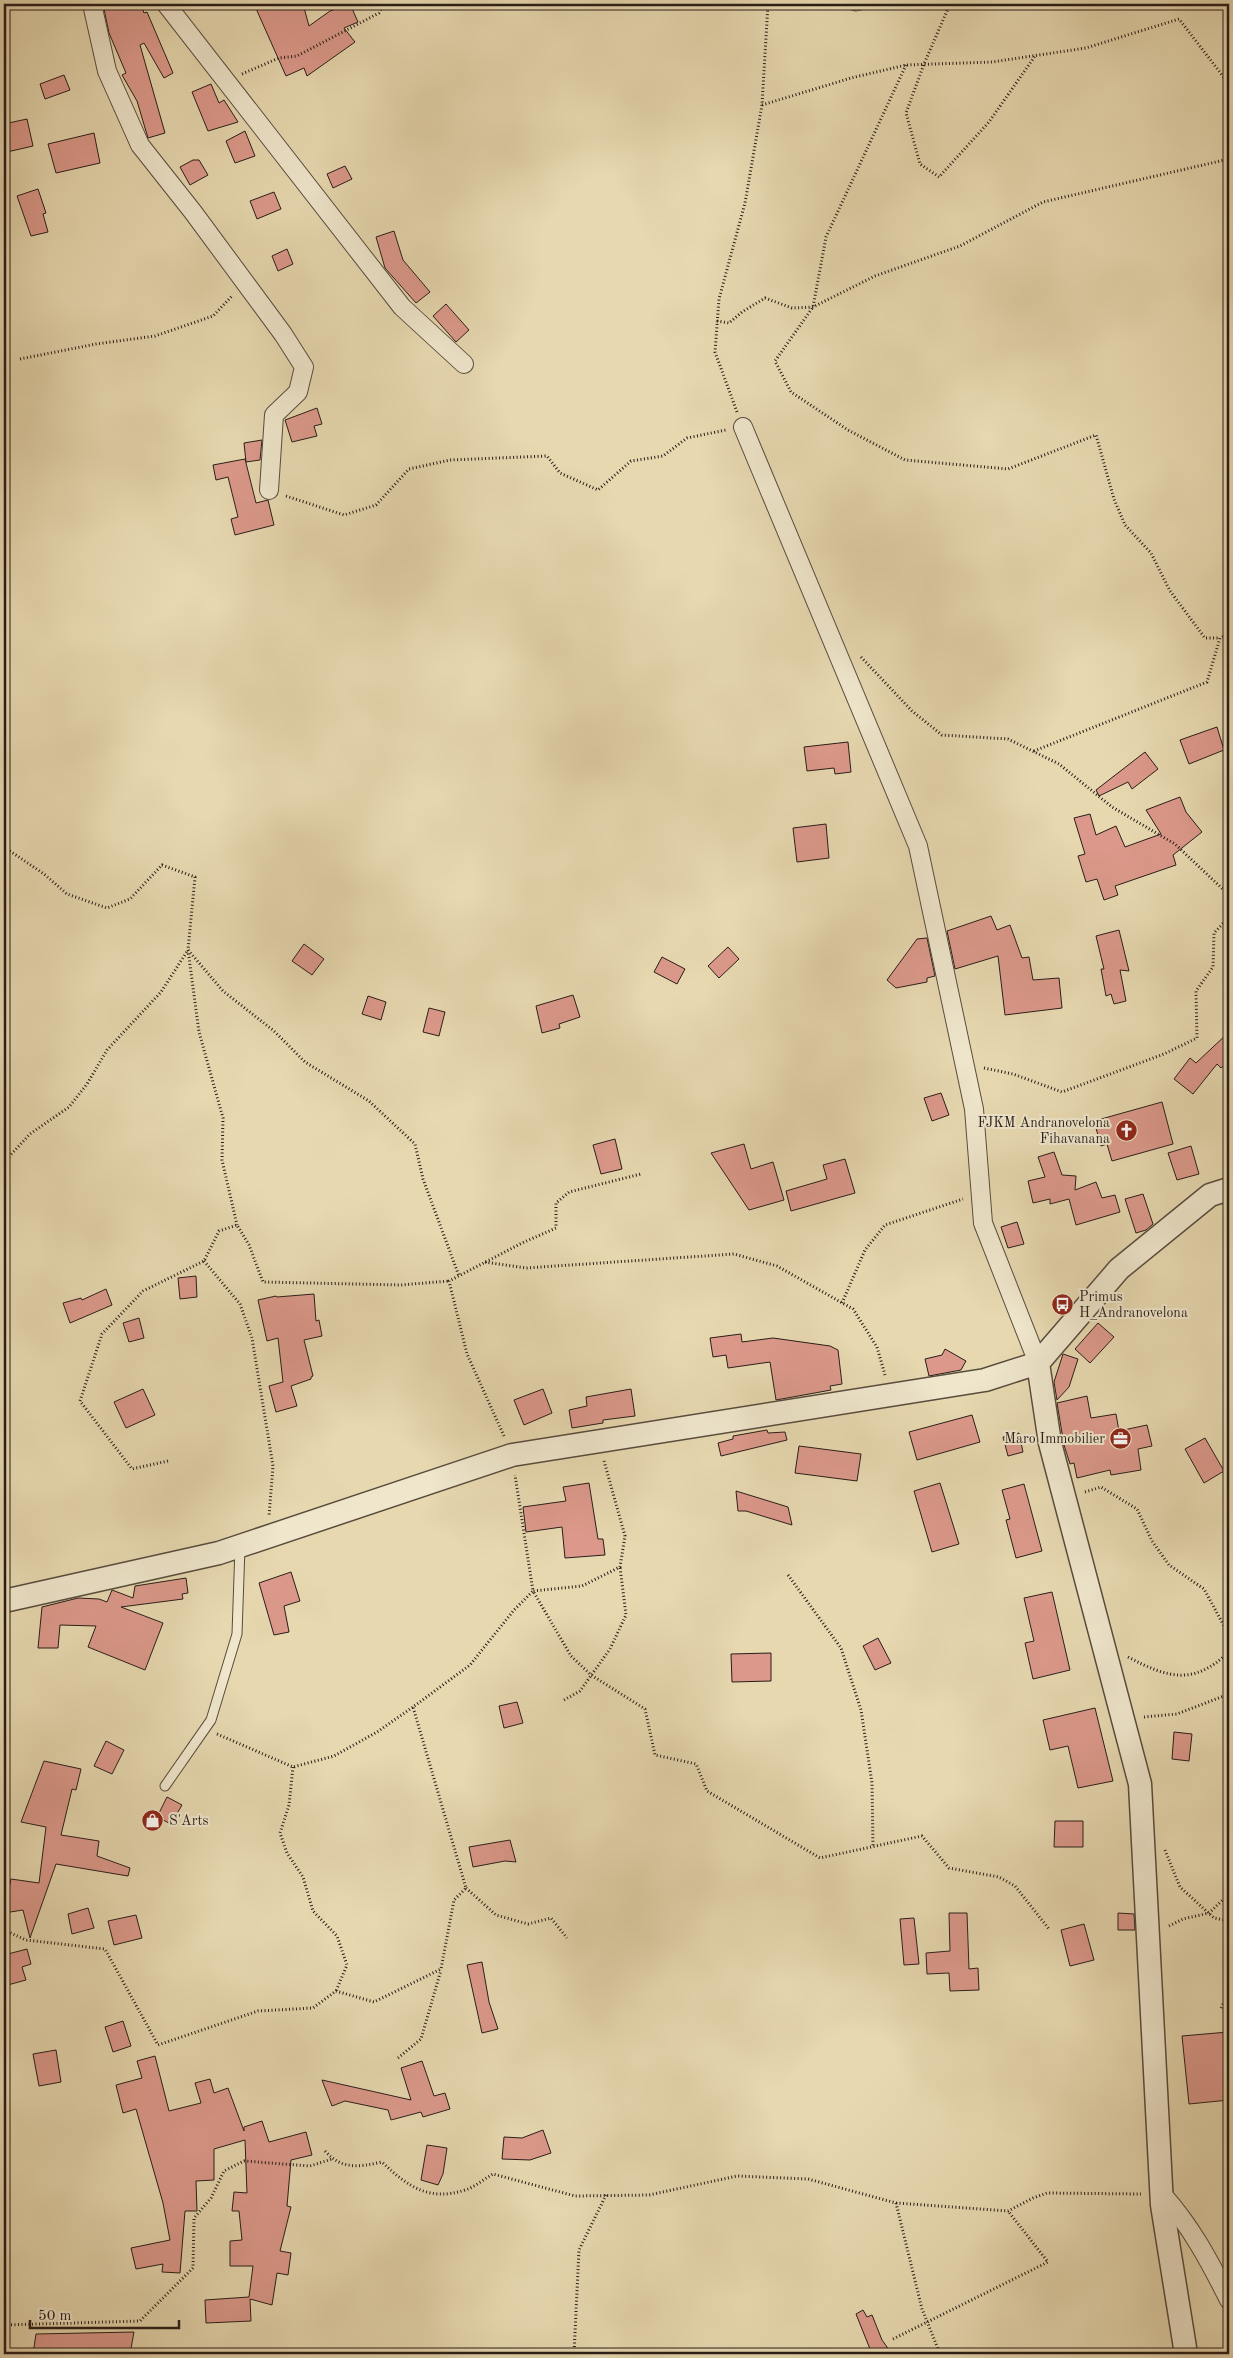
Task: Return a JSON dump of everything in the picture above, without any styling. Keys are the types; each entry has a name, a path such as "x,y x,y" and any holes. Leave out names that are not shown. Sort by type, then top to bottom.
{"street":[{"path":"92,4 107,72 140,145 245,282 283,334 304,367 298,392 274,415 269,490"},
{"path":"166,4 402,307 464,364"},
{"path":"743,427 918,846 974,1109 983,1223 1038,1363 1050,1443 1140,1784 1162,2194 1186,2354"},
{"path":"4,1601 240,1547 512,1455 985,1380 1038,1363 1119,1269 1210,1195 1229,1189"},
{"path":"1162,2194 1186,2223 1207,2256 1229,2300"}],"lane":[{"path":"849,4 856,6 864,4"},
{"path":"165,1786 211,1720 237,1634 240,1547"}],"path":[{"path":"226,81 279,58 297,56 379,13 384,4"},
{"path":"269,490 344,515 376,505 409,469 450,460 547,456 560,473 598,490 631,461 663,456 687,438 743,427 715,352 719,299 746,203 762,105 768,4"},
{"path":"950,4 924,64 906,113 920,164 939,178 989,122 1036,56"},
{"path":"762,105 852,78 906,65 992,62 1086,48 1179,19 1229,84"},
{"path":"906,65 826,237 814,306 774,361 791,392 848,430 905,460 1008,469 1096,435 1114,499 1125,525 1151,552 1170,591 1205,638 1220,638 1229,634"},
{"path":"717,322 729,323 742,312 765,298 792,308 814,306 875,276 960,246 1043,202 1229,158"},
{"path":"20,360 96,344 155,336 205,319 213,316 245,282"},
{"path":"1034,751 1207,682 1220,638"},
{"path":"858,654 912,711 942,735 1008,738 1059,764 1112,807 1174,844 1229,895"},
{"path":"4,847 44,874 67,894 108,908 130,899 162,865 195,877 188,950 199,1032 223,1118 222,1160 237,1225 249,1245 263,1282 401,1286 448,1281 556,1228 556,1203 569,1192 641,1174"},
{"path":"964,1064 1013,1074 1062,1092 1164,1054 1197,1038 1196,991 1213,967 1214,933 1229,917"},
{"path":"4,1162 30,1134 69,1107 87,1084 107,1050 161,992 188,950"},
{"path":"188,950 223,991 274,1031 305,1062 369,1101 415,1144 423,1179 459,1276"},
{"path":"842,1303 865,1250 884,1225 980,1193"},
{"path":"168,1461 132,1469 80,1401 102,1334 143,1292 204,1260 219,1231 237,1225"},
{"path":"485,1262 526,1268 734,1254 777,1266 853,1309 876,1347 890,1395"},
{"path":"204,1260 240,1304 252,1338 273,1466 268,1537"},
{"path":"448,1281 467,1354 512,1455 533,1591 571,1656 591,1675 645,1710 655,1755 696,1764 707,1791 820,1858 922,1836 949,1868 999,1877 1014,1886 1049,1930"},
{"path":"564,1700 580,1691 610,1649 626,1615 620,1567 624,1536 598,1441"},
{"path":"1065,1499 1101,1487 1137,1509 1152,1541 1169,1566 1204,1589 1229,1636"},
{"path":"205,1728 293,1767 334,1756 377,1732 470,1665 514,1610 533,1591 582,1586 620,1567"},
{"path":"788,1576 841,1648 861,1710 872,1783 873,1847"},
{"path":"1103,1644 1157,1672 1189,1675 1214,1666 1229,1652"},
{"path":"1123,1719 1177,1714 1229,1694"},
{"path":"413,1707 466,1888 496,1915 528,1924 551,1918 567,1938"},
{"path":"4,1930 26,1940 105,1949 158,2045 258,2011 313,2008 336,1991 347,1965 337,1936 313,1911 303,1877 287,1853 280,1833 289,1805 293,1767"},
{"path":"1165,1849 1180,1887 1214,1918 1229,1921"},
{"path":"398,2058 421,2039 441,1969 454,1900 466,1888"},
{"path":"1148,1936 1183,1919 1209,1912 1229,1894"},
{"path":"336,1991 374,2002 441,1969"},
{"path":"1220,2008 1229,1992"},
{"path":"325,2151 332,2159 356,2167 382,2162 402,2181 435,2195 466,2190 493,2174 575,2196 649,2195 737,2176 808,2179 896,2203 1008,2211 1032,2198 1047,2194 1162,2194"},
{"path":"4,2325 140,2321 193,2268 194,2218 211,2198 224,2170 244,2160 310,2166 332,2159"},
{"path":"574,2354 579,2250 606,2195"},
{"path":"896,2203 922,2309 940,2354"},
{"path":"893,2339 1048,2262 1008,2211"}],"building":[{"path":"103,4 141,4 144,13 147,12 173,73 164,78 144,43 140,45 165,133 148,138 137,101 122,75 126,73 109,33"},
{"path":"254,4 303,4 309,26 330,11 350,4 358,22 344,28 355,42 307,76 304,68 286,76"},
{"path":"64,75 70,90 45,99 40,84"},
{"path":"211,84 219,103 224,100 238,122 208,131 192,92"},
{"path":"27,119 33,146 7,152 4,124"},
{"path":"245,131 255,156 235,163 226,141"},
{"path":"94,133 100,163 56,173 48,144"},
{"path":"193,160 199,160 208,175 190,185 180,167"},
{"path":"345,166 352,179 333,188 327,174"},
{"path":"38,189 46,213 43,214 48,232 31,236 17,196"},
{"path":"274,192 281,209 257,219 250,201"},
{"path":"394,231 403,260 430,292 416,303 385,268 376,237"},
{"path":"287,249 293,264 278,271 272,256"},
{"path":"446,304 469,330 456,342 433,316"},
{"path":"317,408 322,424 314,426 317,436 292,442 285,420"},
{"path":"262,440 260,460 246,462 244,443"},
{"path":"245,459 256,503 268,500 274,525 235,535 231,519 238,517 228,477 216,480 213,465"},
{"path":"1217,727 1224,750 1189,764 1180,740"},
{"path":"848,742 851,772 835,774 834,768 807,771 804,747"},
{"path":"1145,752 1158,769 1132,789 1128,782 1099,796 1096,790"},
{"path":"1180,797 1186,812 1202,832 1173,855 1176,865 1115,886 1118,895 1104,900 1097,879 1086,882 1078,856 1085,854 1074,818 1090,814 1096,835 1116,826 1125,847 1161,834 1146,810"},
{"path":"826,824 829,858 797,862 793,828"},
{"path":"991,916 997,930 1010,925 1022,958 1029,957 1033,980 1059,978 1062,1008 1005,1015 998,956 955,969 947,931"},
{"path":"1119,930 1129,971 1120,970 1126,1001 1114,1004 1111,994 1106,996 1101,969 1104,969 1096,936"},
{"path":"927,938 935,976 927,978 927,982 896,988 887,980 917,939"},
{"path":"304,944 324,959 312,975 292,961"},
{"path":"728,947 739,959 719,978 708,966"},
{"path":"662,957 685,969 677,984 654,972"},
{"path":"573,995 580,1017 559,1024 560,1028 542,1033 536,1006"},
{"path":"368,996 386,1002 381,1020 362,1014"},
{"path":"429,1008 445,1012 439,1036 423,1032"},
{"path":"1229,1032 1229,1061 1221,1068 1217,1064 1193,1094 1174,1079 1190,1058 1196,1063"},
{"path":"941,1093 949,1115 932,1121 924,1098"},
{"name":"FJKM Andranovelona Fihavanana","path":"1162,1102 1173,1144 1112,1161 1107,1144 1101,1146 1094,1121"},
{"path":"615,1139 622,1169 601,1174 593,1145"},
{"path":"744,1144 751,1169 773,1162 784,1200 749,1210 711,1153"},
{"path":"1191,1146 1199,1174 1177,1180 1168,1153"},
{"path":"1054,1152 1062,1175 1076,1176 1075,1190 1096,1182 1102,1198 1115,1195 1120,1212 1076,1225 1069,1199 1050,1204 1050,1199 1033,1203 1028,1181 1045,1177 1038,1157"},
{"path":"845,1159 855,1193 791,1211 786,1191 827,1179 823,1165"},
{"path":"1143,1194 1153,1224 1146,1230 1136,1233 1125,1199"},
{"path":"1017,1222 1024,1244 1008,1248 1001,1227"},
{"path":"196,1276 197,1297 180,1299 178,1278"},
{"path":"106,1289 112,1305 70,1323 63,1303 81,1298 82,1300"},
{"path":"314,1294 316,1321 319,1320 322,1336 304,1340 313,1376 311,1379 291,1386 297,1406 276,1412 269,1386 283,1382 278,1338 267,1341 258,1300 276,1296"},
{"path":"139,1318 144,1338 129,1342 123,1323"},
{"path":"1098,1323 1114,1337 1090,1363 1075,1349"},
{"path":"741,1334 742,1342 773,1338 830,1346 838,1350 842,1384 830,1386 831,1390 776,1400 770,1362 728,1368 726,1355 713,1357 710,1338"},
{"path":"945,1349 966,1361 961,1370 929,1376 925,1359 942,1355"},
{"path":"1063,1354 1078,1359 1069,1387 1057,1400 1054,1382"},
{"path":"143,1389 155,1415 126,1428 114,1402"},
{"path":"543,1389 552,1413 524,1425 514,1400"},
{"path":"631,1389 635,1416 603,1420 603,1423 572,1428 569,1410 587,1406 586,1397"},
{"path":"1087,1396 1091,1418 1116,1414 1119,1431 1147,1425 1152,1446 1138,1449 1141,1470 1111,1475 1110,1470 1077,1478 1074,1463 1070,1464 1064,1445 1057,1403"},
{"path":"972,1415 980,1442 917,1460 909,1432"},
{"path":"767,1430 768,1433 785,1432 787,1440 721,1456 718,1443 733,1439 733,1436"},
{"path":"1019,1433 1023,1452 1008,1456 1003,1437"},
{"path":"1205,1438 1224,1471 1204,1483 1185,1449"},
{"path":"799,1446 861,1454 857,1481 795,1473"},
{"path":"589,1483 598,1539 603,1539 605,1555 565,1558 562,1527 526,1532 523,1507 566,1501 563,1487"},
{"path":"940,1483 959,1544 932,1552 914,1491"},
{"path":"1024,1484 1042,1551 1016,1558 1006,1520 1010,1519 1002,1490"},
{"path":"736,1491 788,1507 792,1525 746,1511 738,1511"},
{"path":"291,1572 300,1601 284,1606 289,1632 274,1635 259,1583"},
{"path":"186,1578 188,1593 182,1594 183,1599 121,1607 163,1623 145,1670 88,1647 96,1626 60,1625 58,1648 38,1648 42,1607 78,1598 99,1599 107,1602 112,1590 133,1598 135,1586"},
{"path":"1052,1592 1070,1670 1033,1679 1025,1643 1034,1641 1024,1598"},
{"path":"878,1638 891,1663 875,1670 863,1646"},
{"path":"771,1653 771,1681 732,1682 731,1654"},
{"path":"517,1702 523,1723 504,1728 499,1706"},
{"path":"1095,1708 1113,1781 1078,1788 1068,1746 1050,1750 1043,1720"},
{"path":"1174,1732 1192,1734 1189,1761 1172,1759"},
{"path":"106,1741 124,1750 112,1774 94,1766"},
{"path":"44,1761 81,1769 76,1790 72,1789 61,1835 99,1841 97,1856 130,1868 128,1876 56,1864 30,1938 23,1910 4,1913 11,1879 39,1883 46,1827 21,1822"},
{"path":"167,1797 182,1805 171,1824 157,1817"},
{"path":"1055,1821 1083,1821 1083,1847 1054,1847"},
{"path":"510,1840 516,1862 505,1861 473,1867 469,1847"},
{"path":"88,1908 94,1928 72,1934 68,1914"},
{"path":"949,1913 967,1913 969,1969 978,1968 979,1990 950,1991 949,1973 927,1974 926,1953 950,1951"},
{"path":"1118,1913 1134,1914 1135,1930 1118,1930"},
{"path":"136,1915 142,1938 114,1945 108,1921"},
{"path":"914,1918 919,1964 904,1965 900,1919"},
{"path":"1084,1924 1094,1960 1070,1966 1061,1930"},
{"path":"27,1949 31,1964 22,1967 26,1980 4,1986 4,1955"},
{"path":"482,1962 489,2002 498,2029 482,2033 467,1965"},
{"path":"123,2021 131,2046 113,2052 105,2027"},
{"path":"1228,2032 1229,2100 1189,2104 1182,2036"},
{"path":"56,2050 61,2082 39,2086 33,2054"},
{"path":"155,2056 169,2111 201,2103 195,2083 210,2079 214,2093 228,2088 244,2131 244,2127 262,2121 269,2142 306,2132 312,2155 291,2160 287,2206 291,2207 280,2251 291,2253 288,2275 277,2273 272,2305 250,2299 251,2321 206,2323 205,2300 249,2297 253,2266 230,2266 230,2241 242,2240 239,2211 232,2211 234,2192 247,2193 245,2140 214,2149 214,2180 196,2181 197,2211 185,2211 180,2273 162,2272 163,2264 136,2269 131,2248 170,2240 163,2203 136,2109 123,2113 116,2085 142,2078 137,2061"},
{"path":"422,2061 434,2096 445,2093 450,2109 423,2117 421,2112 391,2120 388,2110 345,2101 332,2106 322,2080 411,2100 401,2068"},
{"path":"543,2130 551,2153 530,2160 502,2159 504,2137 522,2138"},
{"path":"427,2145 447,2148 443,2174 438,2185 421,2180"},
{"path":"863,2310 867,2317 872,2315 882,2340 892,2354 872,2354 856,2314"},
{"path":"134,2332 130,2354 33,2354 36,2334"}],"place":[{"name":"FJKM Andranovelona Fihavanana","path":"1126,1131"},
{"name":"Primus H_Andranovelona","path":"1063,1305"},
{"name":"Maro Immobilier","path":"1121,1439"},
{"name":"S'Arts","path":"153,1821"}]}
